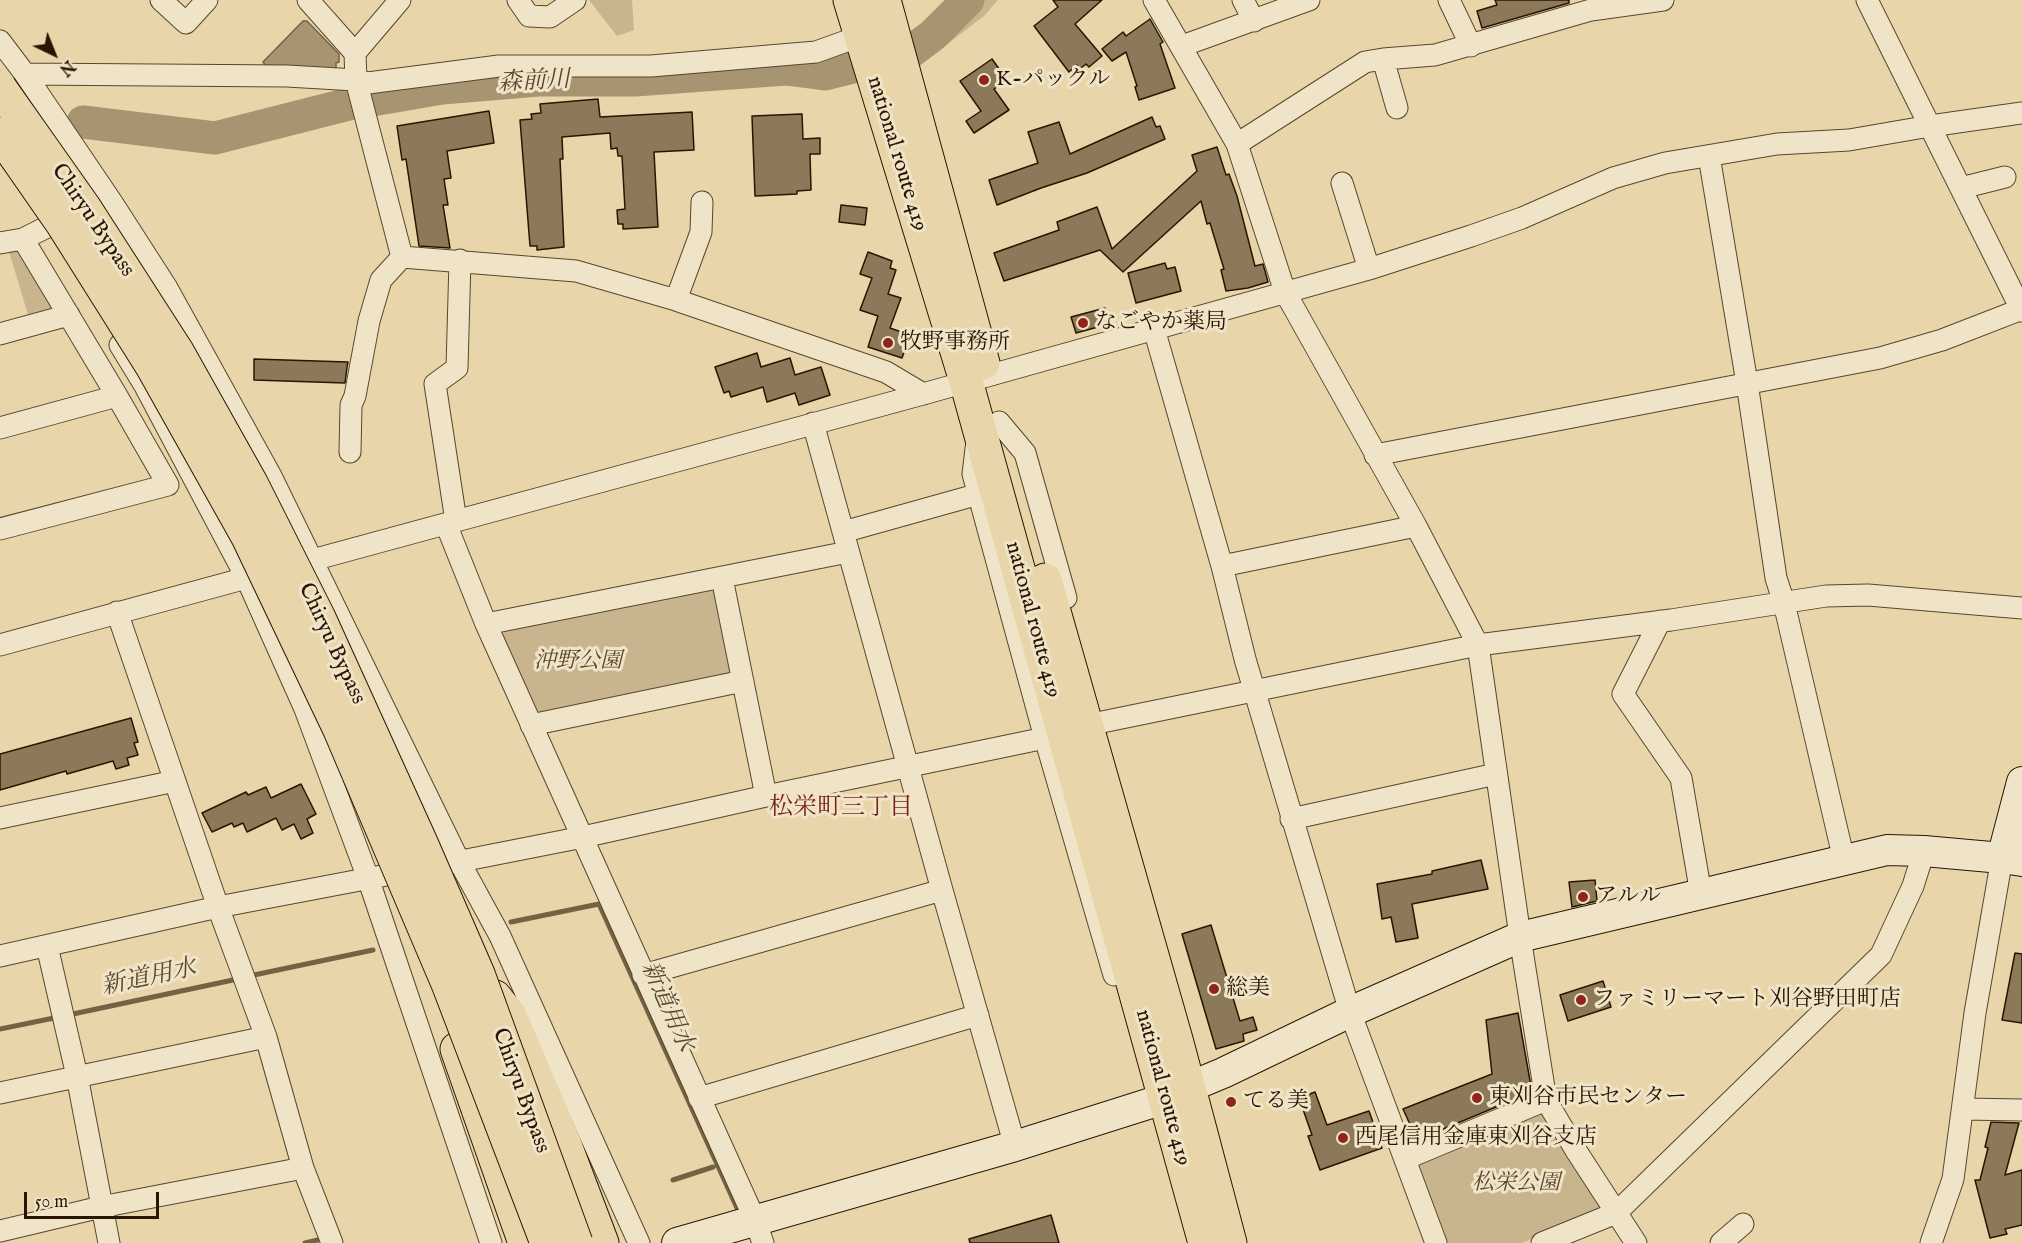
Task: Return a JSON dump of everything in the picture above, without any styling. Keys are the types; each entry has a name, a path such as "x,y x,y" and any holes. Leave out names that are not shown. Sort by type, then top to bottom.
{"highway":[{"name":"national route 419","path":"850,0 864,60 976,378"},
{"name":"national route 419","path":"885,1 917,120 976,378 1176,1093 1230,1243"},
{"name":"Chiryu Bypass","path":"13,81 84,207 178,353 251,483 334,650 422,845 547,1243"},
{"name":"Chiryu Bypass","path":"0,134 62,223 152,366 248,537 340,730 464,980 576,1243"},
{"path":"525,1243 453,1039 464,980 510,1016 565,1145 602,1243"},
{"name":"national route 419","path":"1176,1093 1204,1243"}],"street":[{"path":"161,0 186,23 207,0"},
{"path":"308,0 355,52 358,85 402,257"},
{"path":"355,52 400,0"},
{"path":"518,0 529,16 550,17 575,0"},
{"path":"1154,0 1236,144 1285,292 1416,526 1478,645 1546,1100 1636,1243"},
{"path":"1243,0 1254,21"},
{"path":"1182,46 1309,0"},
{"path":"1449,0 1470,46"},
{"path":"1236,144 1365,62 1435,56 1591,10 1663,0"},
{"path":"1375,455 1880,358 1942,340 2022,310 1867,0"},
{"path":"0,41 13,81 114,204 167,288 271,476 459,861 500,936 639,1243"},
{"path":"13,81 275,75 358,85 499,66 651,66 816,52 864,60"},
{"path":"1383,59 1397,108"},
{"path":"0,645 924,394 1369,269 1512,221 1613,178 1665,163 1777,144 1850,140 2022,113"},
{"path":"1709,156 1747,383 1776,578 1784,603 1844,860"},
{"path":"0,158 47,227 145,386 246,577 305,709 368,878 491,1243"},
{"path":"1961,188 2005,177"},
{"path":"1342,183 1369,269"},
{"path":"676,300 701,232 702,201"},
{"path":"0,243 23,239 47,227"},
{"path":"0,529 168,485 23,239"},
{"path":"402,257 576,271 676,300 886,372 924,394"},
{"path":"350,452 351,405 355,396 369,321 381,280 402,257"},
{"path":"460,260 458,368 435,384 451,522 486,624 584,837 643,975 759,1232"},
{"path":"0,334 69,315"},
{"path":"1154,329 1222,566 1245,659 1350,1012 1436,1243"},
{"path":"0,428 117,396"},
{"path":"813,423 942,890 1016,1146"},
{"path":"1194,1243 1164,1141 1176,1093 1102,722 1025,453 989,424 973,474 1045,738 1176,1093 1246,1243"},
{"path":"486,624 722,578 845,542 979,494"},
{"path":"1222,566 1416,526"},
{"path":"722,578 766,796"},
{"path":"1102,722 1478,645 1826,596 1868,595 2022,608"},
{"path":"117,612 218,907 266,1037 303,1168 332,1243"},
{"path":"1660,621 1623,694 1681,778 1701,894"},
{"path":"531,725 743,681"},
{"path":"0,956 218,907 584,837 766,796 1045,738"},
{"path":"1291,819 1496,774"},
{"path":"0,818 175,781"},
{"path":"1931,1243 1953,1179 1975,1013 2015,854 2022,782"},
{"path":"677,1243 759,1232 1176,1093 1350,1012 1520,937 1887,850 2015,854"},
{"path":"1542,1243 1616,1213 1881,955 1913,886 1924,850"},
{"path":"643,975 942,890"},
{"path":"47,946 77,1076 109,1243"},
{"path":"699,1098 978,1015"},
{"path":"0,1093 266,1037"},
{"path":"1405,1159 1546,1100"},
{"path":"1963,1109 2022,1110"},
{"path":"0,1231 101,1207 303,1168"},
{"path":"1721,1243 1743,1224"}],"green space":[{"path":"589,0 632,0 634,30 617,36"},
{"path":"973,0 998,0 984,16 928,59 931,41"},
{"path":"19,246 58,310 29,318 8,248"},
{"name":"沖野公園","path":"710,588 717,593 731,669 726,676 541,715 532,710 500,638 505,631"},
{"name":"松栄公園","path":"1543,1112 1605,1208 1522,1243 1445,1243 1417,1164"}],"shaded area":[{"path":"303,21 307,21 339,54 336,69 266,66 263,62"}],"building":[{"path":"1053,0 1102,0 1075,24 1102,56 1089,67 1086,64 1080,69 1077,65 1069,72 1034,26 1058,7"},
{"path":"1495,0 1569,0 1569,3 1482,28 1477,11 1497,5"},
{"path":"1150,19 1163,42 1160,44 1175,88 1139,100 1126,52 1112,61 1102,49 1123,32 1126,36"},
{"path":"992,59 1007,80 994,89 1009,110 974,133 966,121 981,111 960,81"},
{"path":"598,99 600,117 692,112 694,150 654,152 658,227 623,229 623,224 618,224 617,210 625,209 622,156 618,156 617,148 611,149 610,133 562,137 563,159 560,159 564,247 537,250 537,246 530,246 520,120 532,119 531,114 541,113 540,104"},
{"path":"489,111 494,143 447,151 451,178 444,179 448,205 443,205 450,248 419,246 406,159 402,160 397,126"},
{"path":"802,114 803,139 820,138 820,154 810,154 811,190 797,191 797,194 755,196 752,116"},
{"path":"1152,117 1156,127 1160,126 1165,139 1087,173 997,205 989,180 1038,163 1028,132 1059,122 1070,154"},
{"path":"1217,147 1226,175 1229,174 1237,196 1255,266 1263,264 1268,282 1226,291 1221,270 1224,269 1201,201 1123,272 1100,250 1004,281 994,253 1059,230 1057,222 1097,207 1112,249 1197,171 1192,155"},
{"path":"841,205 867,208 865,225 839,222"},
{"path":"868,252 892,261 890,268 896,270 888,294 901,298 890,328 910,335 902,358 868,347 878,316 860,310 872,278 860,274"},
{"path":"1165,263 1167,269 1175,267 1181,291 1136,303 1128,273"},
{"path":"1105,308 1109,324 1076,333 1071,317"},
{"path":"757,353 761,367 790,358 795,375 821,367 830,395 799,405 795,393 767,402 763,387 731,397 729,391 724,393 715,367"},
{"path":"254,359 348,362 345,383 254,380"},
{"path":"131,718 138,742 134,743 138,755 127,758 129,765 116,769 113,761 67,774 66,771 0,790 0,754"},
{"path":"301,784 316,814 307,819 313,833 301,839 294,824 282,830 276,818 247,832 243,823 234,827 232,823 212,832 202,813 246,792 248,795 266,787 271,798"},
{"path":"1481,860 1488,889 1412,904 1418,938 1396,942 1391,917 1382,919 1377,884 1432,874 1432,871"},
{"path":"1595,880 1597,901 1572,907 1569,882"},
{"path":"1211,925 1240,1021 1253,1017 1257,1030 1243,1034 1244,1041 1216,1049 1182,934"},
{"path":"2015,953 2022,954 2022,1023 2002,1020"},
{"path":"1603,981 1611,1007 1568,1021 1560,995"},
{"path":"1518,1013 1532,1092 1417,1140 1403,1109 1492,1074 1486,1020"},
{"path":"1315,1092 1327,1125 1369,1111 1382,1148 1320,1170 1308,1136 1312,1135 1299,1098"},
{"path":"1991,1122 2019,1123 2005,1175 2022,1170 2022,1225 2005,1229 2007,1234 1990,1238 1975,1180 1980,1180 1988,1148 1985,1147"},
{"path":"1051,1215 1059,1243 970,1243 969,1239"}],"waterway":[{"name":"森前川","path":"83,122 215,138 349,104 442,88 538,80 635,80 786,69 825,74 909,53 933,35 968,0"},
{"name":"新道用水","path":"511,922 599,904 737,1208"},
{"name":"新道用水","path":"254,975 373,950"},
{"name":"新道用水","path":"73,1014 233,980"},
{"name":"新道用水","path":"0,1029 54,1018"},
{"path":"673,1180 713,1167"},
{"path":"305,1243 322,1239"}],"place":[{"name":"K-パックル","path":"984,80"},
{"name":"なごやか薬局","path":"1083,323"},
{"name":"牧野事務所","path":"888,343"},
{"name":"アルル","path":"1583,897"},
{"name":"総美","path":"1214,989"},
{"name":"ファミリーマート刈谷野田町店","path":"1581,1000"},
{"name":"東刈谷市民センター","path":"1477,1098"},
{"name":"てる美","path":"1231,1102"},
{"name":"西尾信用金庫東刈谷支店","path":"1343,1138"}],"district":[{"name":"松栄町三丁目","path":"841,809"}]}
